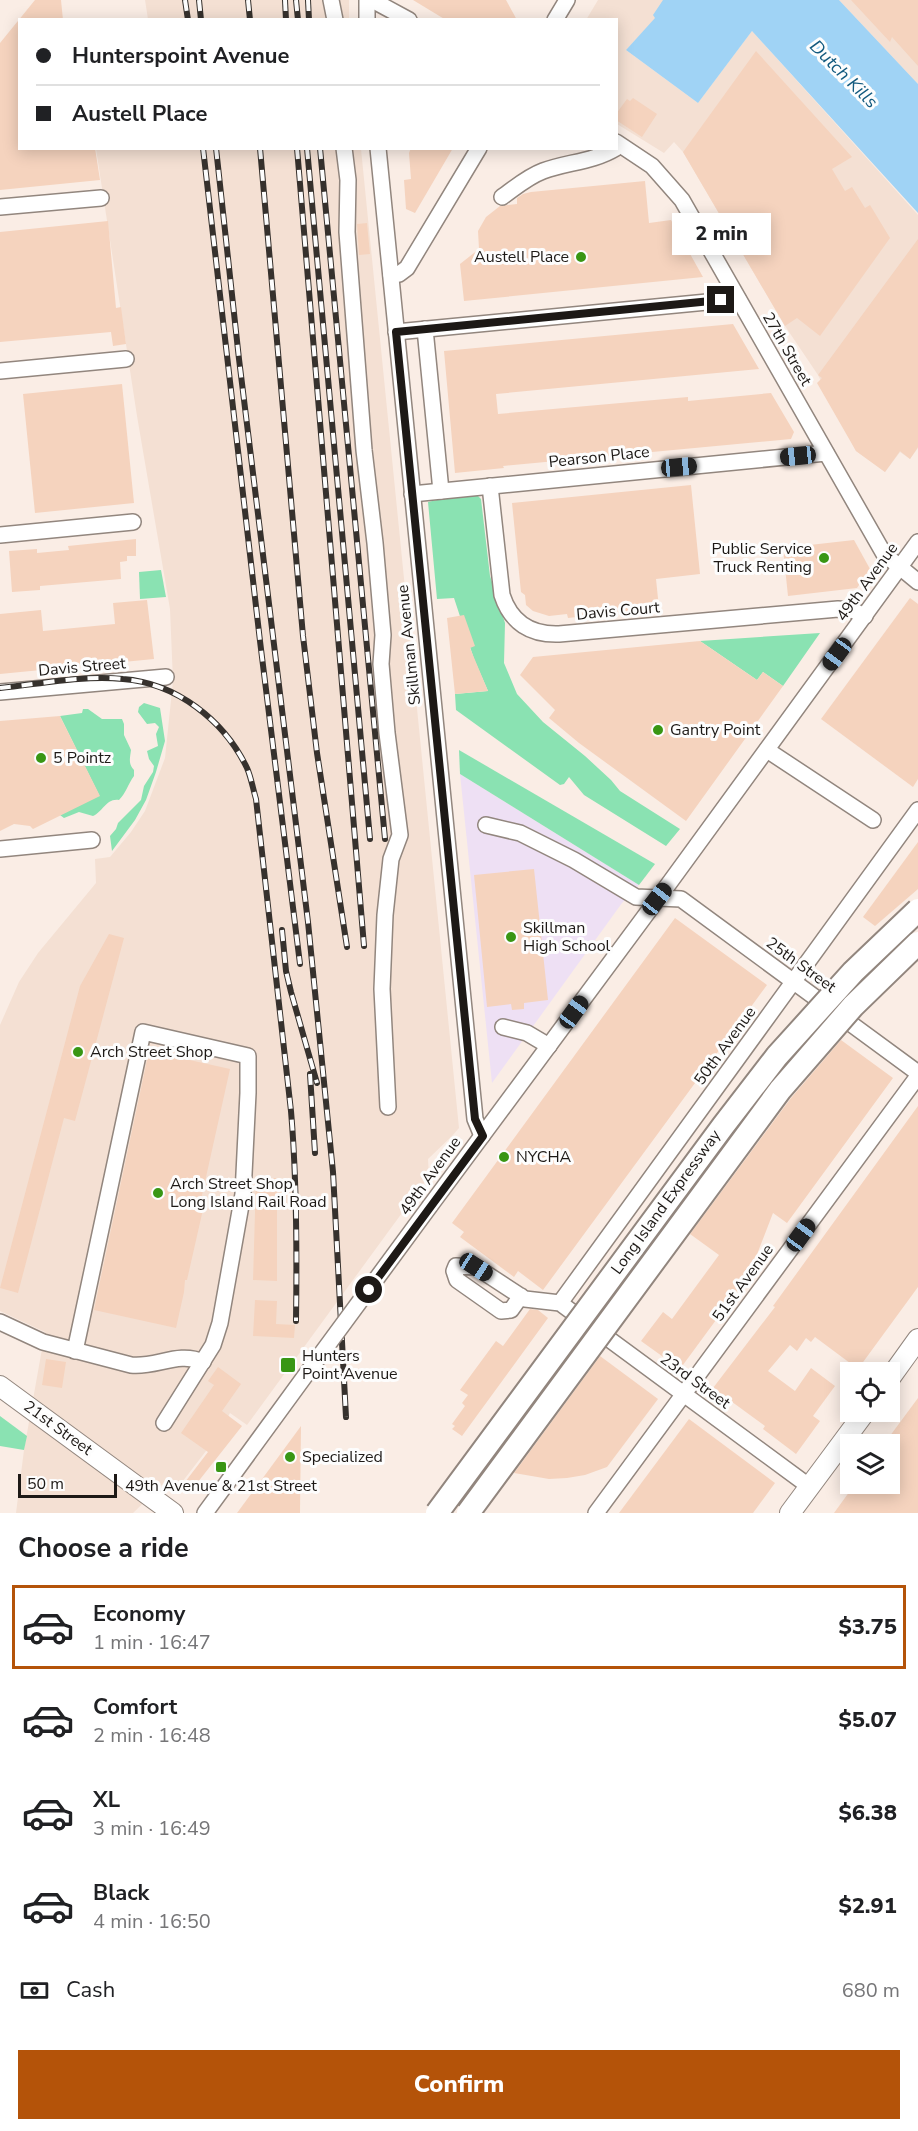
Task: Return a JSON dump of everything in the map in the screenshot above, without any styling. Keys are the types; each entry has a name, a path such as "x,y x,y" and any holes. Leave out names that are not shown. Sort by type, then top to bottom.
{"highway":[{"name":"Long Island Expressway","path":"437,1513 723,1125 777,1056 853,972 918,910"},
{"name":"Long Island Expressway","path":"468,1513 780,1090 854,1006 918,943"}],"main road":[{"path":"900,1364 918,1339"},
{"name":"21st Street","path":"0,1386 166,1508"},
{"path":"790,1513 858,1422"}],"street":[{"path":"331,0 335,18"},
{"path":"367,0 367,18"},
{"path":"372,0 404,18"},
{"path":"556,18 567,0"},
{"name":"27th Street","path":"618,146 652,165 676,192 884,554 918,582"},
{"path":"344,150 348,180 347,232 364,450 383,635 381,664 400,835 391,859 384,915 381,989 388,1107"},
{"name":"Skillman Avenue","path":"378,150 475,1119 483,1136"},
{"path":"390,274 399,273 407,268 478,150"},
{"path":"502,197 529,177 603,156 612,150"},
{"path":"0,207 101,198"},
{"path":"396,332 738,299"},
{"path":"425,329 441,491"},
{"path":"0,371 126,359"},
{"name":"Pearson Place","path":"412,494 826,453"},
{"name":"Davis Court","path":"490,486 502,595 514,619 529,630 559,634 838,609 852,610 865,616"},
{"path":"0,535 133,522"},
{"name":"49th Avenue","path":"205,1513 918,542"},
{"name":"Davis Street","path":"0,692 166,678"},
{"path":"767,750 873,820"},
{"name":"50th Avenue","path":"560,1303 918,810"},
{"name":"25th Street","path":"486,825 520,833 574,860 636,897 681,899 918,1074"},
{"path":"0,849 92,840"},
{"path":"503,1028 527,1033 549,1046"},
{"path":"75,1351 143,1032 248,1056 245,1150 239,1219 218,1332 203,1362 164,1423"},
{"name":"51st Avenue","path":"597,1513 918,1074"},
{"path":"521,1296 525,1299 560,1303"},
{"name":"23rd Street","path":"560,1303 810,1486"},
{"path":"0,1322 43,1342 141,1366 177,1358 190,1358 203,1362"}],"shaded area":[{"path":"145,0 349,0 349,18 148,18"},
{"path":"598,0 664,0 656,18 626,50 698,103 752,31 918,215 918,448 910,459 900,452 885,472 856,451 818,375 785,326 683,152 674,142 664,153 618,125 618,18 587,18"},
{"path":"839,0 918,0 918,84"},
{"path":"96,150 361,150 459,1128 428,1159 429,1176 247,1425 230,1413 216,1438 176,1490 165,1482 133,1513 16,1513 24,1450 45,1332 0,1311 0,1025 19,982 38,953 96,883 95,859 110,857 145,811 165,758 173,681 170,609 137,416"},
{"path":"460,774 639,885 622,903 492,1083"}],"green space":[{"path":"463,494 477,495 481,499 490,576 505,623 504,663 517,694 543,722 585,756 620,791 680,829 666,846 584,795 569,777 564,784 560,785 456,710 455,694 488,691 474,659 454,598 437,599 428,502"},
{"path":"161,570 166,597 140,599 139,572"},
{"path":"820,633 783,686 763,672 757,680 700,641"},
{"path":"144,703 160,708 165,741 146,800 135,820 112,851 110,836 118,823 141,800 144,786 153,772 154,766 147,751 158,746 156,734 159,727 155,723 147,724 138,712 139,707"},
{"path":"83,709 88,709 102,719 122,719 124,735 131,750 130,763 134,776 119,800 111,801 93,816 79,812 64,818 60,815 99,795 60,716 82,713"},
{"path":"459,750 655,864 639,885 460,774"},
{"path":"0,1416 27,1436 24,1450 0,1446"}],"water":[{"name":"Dutch Kills","path":"663,0 839,0 918,84 918,213 752,31 698,103 626,50 655,18 653,15"}],"building":[{"path":"35,0 61,0 63,18 20,18"},
{"path":"413,0 506,0 516,18 443,18"},
{"path":"851,0 918,0 918,66 892,37 890,42"},
{"path":"18,21 18,150 95,150 100,180 0,190 0,43"},
{"path":"756,51 852,157 832,169 845,191 852,187 865,208 870,205 890,238 820,336 797,318 785,326 683,152"},
{"path":"633,98 657,114 642,137 618,121 618,111 627,99 630,101"},
{"path":"410,150 452,150 415,213 406,209 404,180 411,179"},
{"name":"Austell Place","path":"645,181 649,223 671,220 703,277 464,301 460,264 479,249 478,231 486,217 500,206 517,204 517,198 531,192"},
{"path":"108,221 116,308 121,307 126,344 113,346 111,332 0,342 0,232"},
{"path":"367,223 370,254 359,255 357,224"},
{"path":"918,239 918,447 910,459 900,451 885,472 856,451 817,383 822,378 818,375"},
{"path":"733,324 759,369 496,394 498,414 688,397 688,401 771,393 794,432 791,439 503,466 504,468 455,473 444,351"},
{"path":"122,384 134,503 35,513 23,394"},
{"path":"691,485 700,574 656,579 659,608 568,618 567,614 549,616 533,611 526,605 525,595 521,592 512,503"},
{"path":"136,539 136,556 127,556 127,561 120,562 121,579 40,586 40,590 12,592 9,551 37,549 37,553 69,550 68,546"},
{"name":"Public Service Truck Renting","path":"854,540 870,569 857,588 788,596 783,548"},
{"path":"910,598 918,604 918,779 913,787 821,719"},
{"path":"147,600 154,659 0,674 0,614 41,610 43,631 115,624 113,603"},
{"path":"464,615 475,646 470,648 488,691 455,694 447,618"},
{"name":"Gantry Point","path":"700,641 757,680 763,672 783,686 686,821 579,743 549,718 555,710 520,675 533,657"},
{"name":"5 Pointz","path":"60,716 100,796 33,829 30,826 14,824 0,831 0,721"},
{"path":"918,842 918,889 875,926 863,917"},
{"name":"Skillman High School","path":"534,869 548,1000 524,1003 524,1009 512,1010 511,1004 487,1007 474,875"},
{"path":"675,918 767,985 543,1290 518,1271 514,1277 460,1237 464,1232 452,1223"},
{"name":"Arch Street Shop","path":"109,934 124,938 75,1121 64,1118 18,1293 0,1288 80,986"},
{"path":"841,1040 893,1078 787,1223 773,1213 749,1275 680,1369 641,1341 663,1312 672,1319 719,1255 690,1234 791,1098"},
{"name":"Arch Street Shop Long Island Rail Road","path":"149,1051 230,1069 200,1204 204,1205 187,1280 185,1280 176,1328 94,1310"},
{"path":"918,1106 918,1287 863,1362 849,1362 815,1337 811,1342 806,1338 797,1351 790,1345 768,1371 795,1391 811,1368 835,1386 813,1416 820,1421 796,1454 763,1429 765,1426 713,1388 775,1307 773,1306"},
{"path":"256,1178 277,1178 277,1281 253,1280"},
{"path":"255,1300 277,1301 276,1324 295,1325 294,1338 253,1336"},
{"path":"530,1309 538,1310 548,1318 462,1436 452,1429 455,1426 452,1424 465,1406 462,1403 468,1395 460,1390 496,1341 503,1346"},
{"path":"600,1356 658,1399 607,1467 585,1475 567,1478 549,1479 514,1473"},
{"path":"46,1359 66,1362 62,1388 42,1385"},
{"path":"218,1367 241,1384 222,1411 242,1426 190,1492 182,1486 208,1452 181,1433 214,1385 208,1381"},
{"path":"918,1398 918,1513 834,1513 848,1494 900,1494 900,1434 891,1434"},
{"path":"689,1419 775,1483 753,1513 619,1513"},
{"path":"301,1426 300,1513 237,1513"}],"railway":[{"path":"185,0 188,18"},
{"path":"199,0 201,18"},
{"path":"248,0 250,18"},
{"path":"285,0 286,18"},
{"path":"296,0 298,18"},
{"path":"308,0 309,18"},
{"path":"203,150 300,964"},
{"path":"216,150 239,359 308,922 333,1172 346,1417"},
{"path":"260,150 303,636 317,753 347,947"},
{"path":"297,150 364,946"},
{"path":"307,150 370,839"},
{"path":"320,150 385,839"},
{"path":"0,688 77,679 108,678 143,682 162,688 179,696 212,720 225,734 247,768 256,799 291,1111 296,1216 296,1321"},
{"path":"282,930 286,971 317,1083"},
{"path":"310,1074 315,1153"}],"place":[{"name":"Austell Place","path":"581,257"},
{"name":"Public Service Truck Renting","path":"824,558"},
{"name":"Gantry Point","path":"658,730"},
{"name":"5 Pointz","path":"41,758"},
{"name":"Skillman High School","path":"511,937"},
{"name":"Arch Street Shop","path":"78,1052"},
{"name":"NYCHA","path":"504,1157"},
{"name":"Arch Street Shop Long Island Rail Road","path":"158,1193"},
{"name":"Hunters Point Avenue","path":"288,1365"},
{"name":"Specialized","path":"290,1457"},
{"name":"49th Avenue & 21st Street","path":"221,1467"}],"route":[{"path":"369,1290 483,1136 477,1128 475,1119 396,332 721,300"}]}
